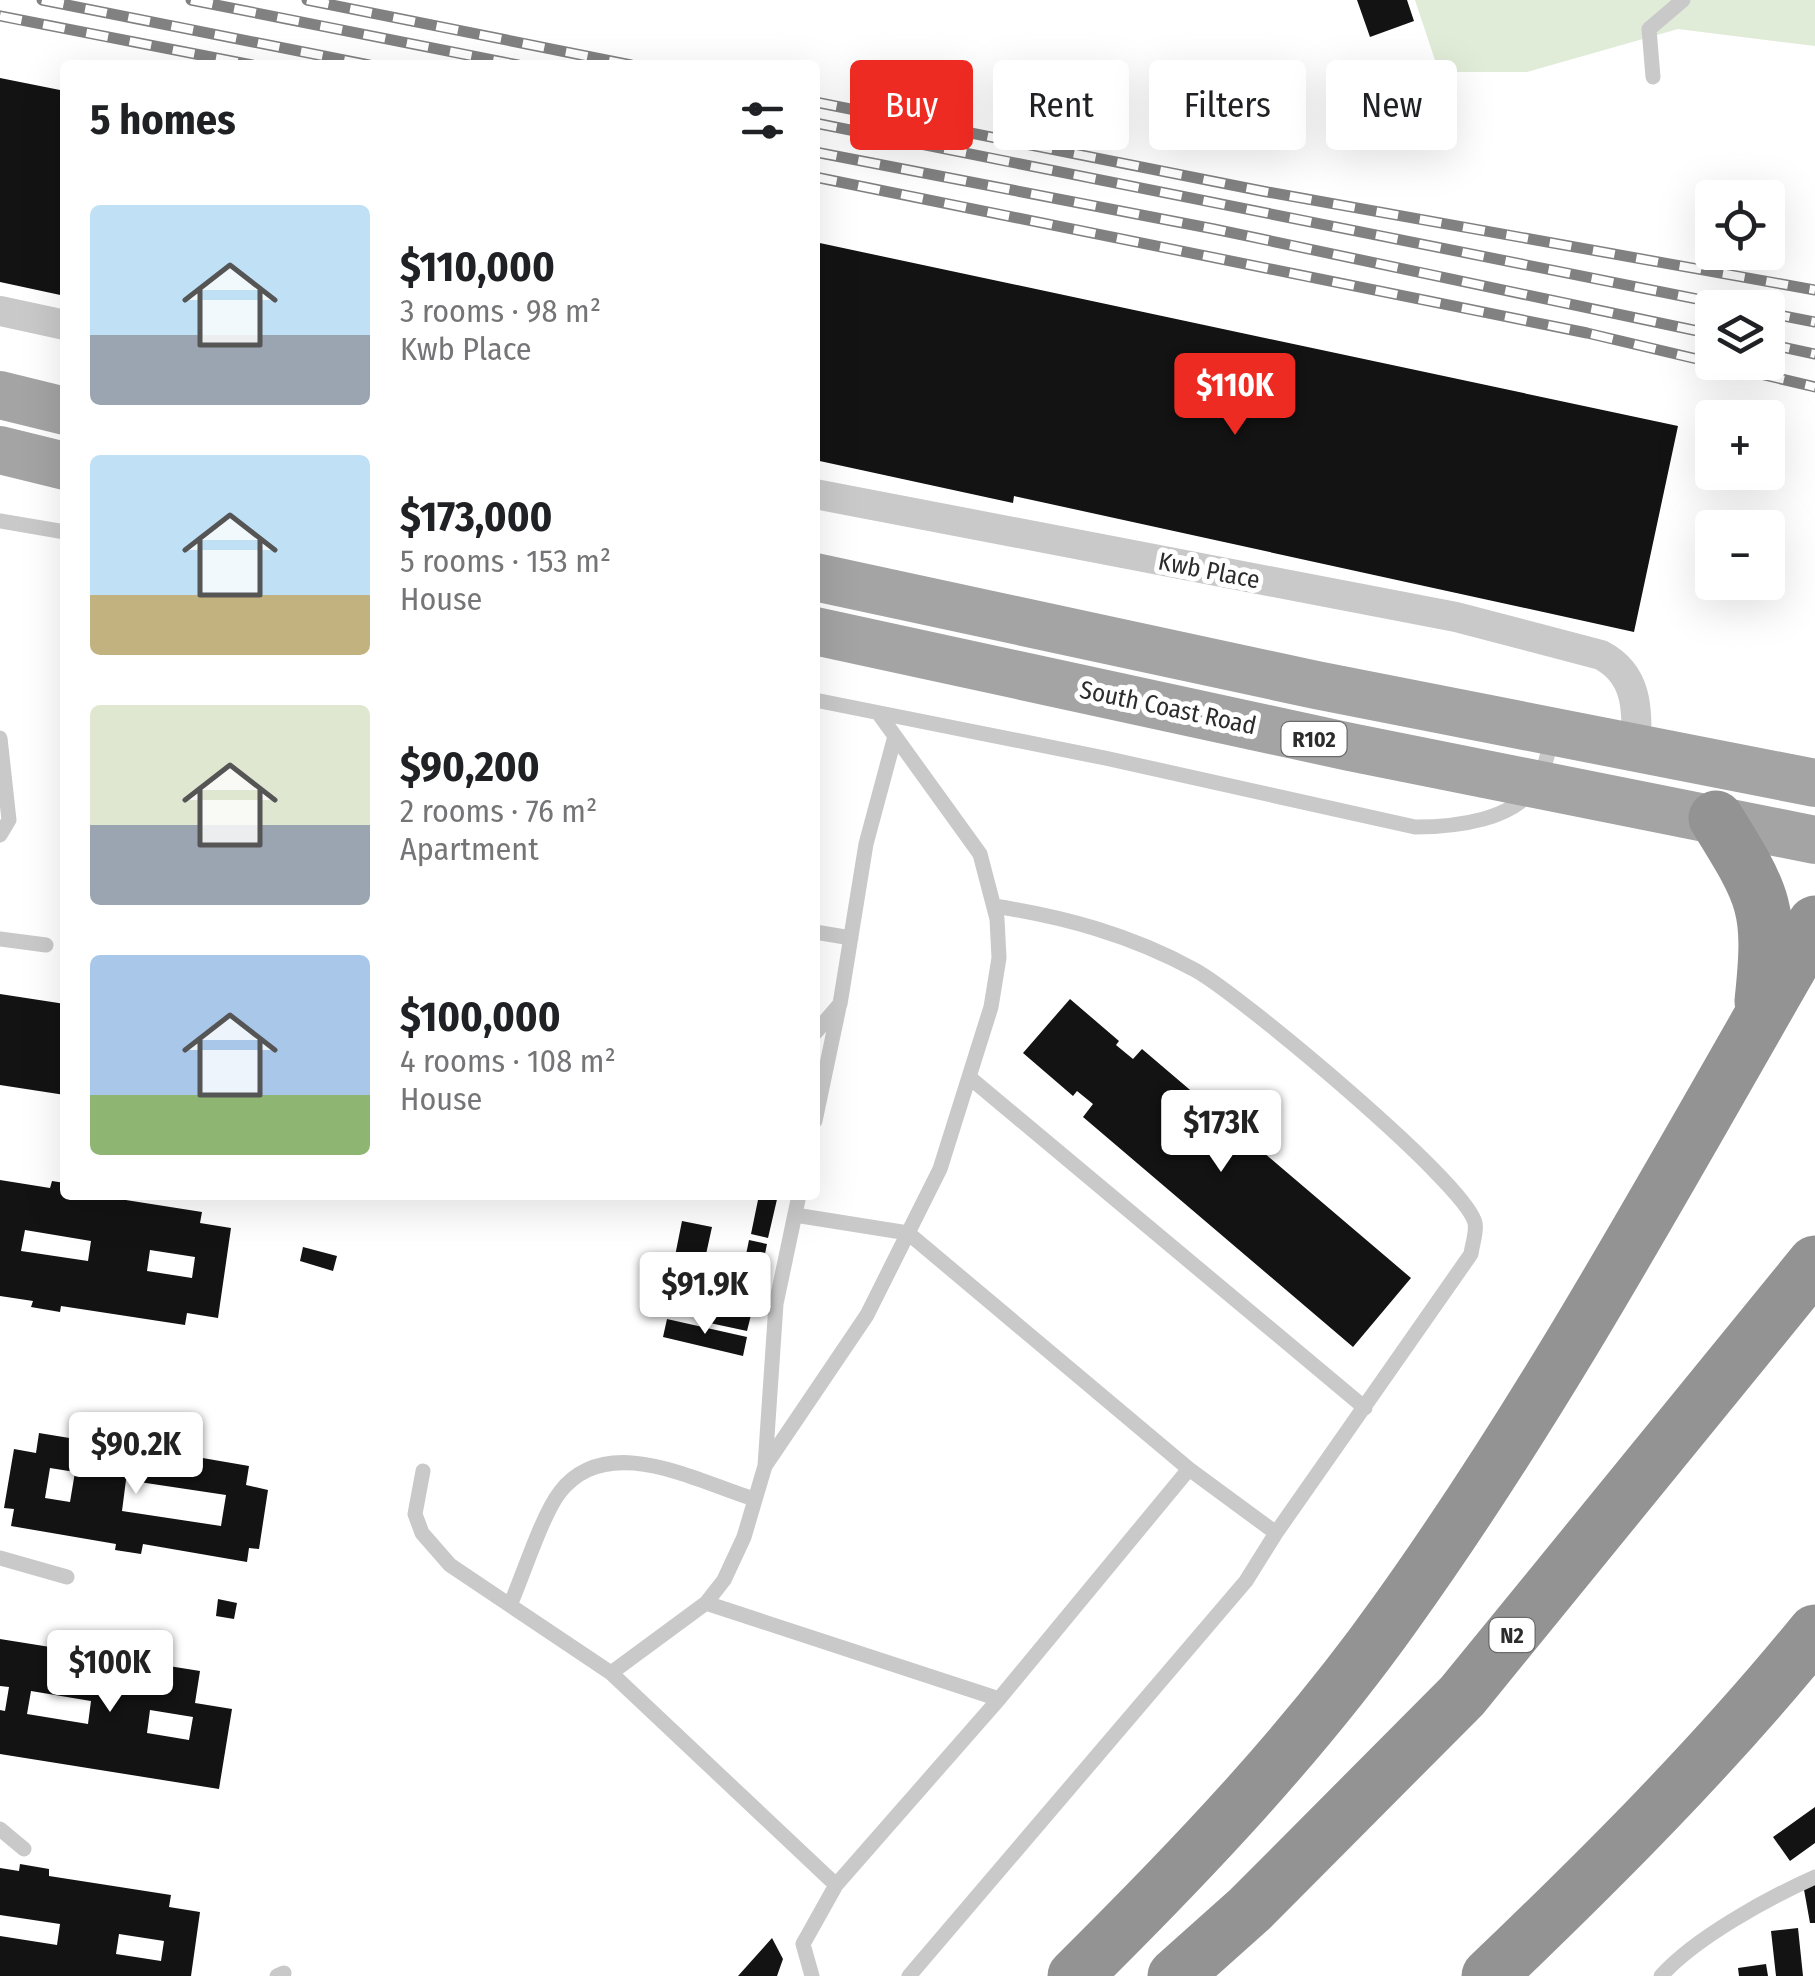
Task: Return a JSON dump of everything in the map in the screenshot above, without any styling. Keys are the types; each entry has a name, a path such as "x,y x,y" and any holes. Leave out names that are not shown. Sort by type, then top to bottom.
{"highway":[{"path":"1716,818 1750,873 1764,906 1769,937 1760,1018"},
{"path":"1076,1976 1148,1904 1290,1748 1394,1616 1523,1427 1815,924"},
{"name":"N2","path":"1175,1976 1250,1910 1462,1696 1815,1263"},
{"path":"1489,1976 1595,1874 1761,1698 1815,1632"}],"main road":[{"path":"0,395 60,410"},
{"path":"0,450 60,465"},
{"name":"R102","path":"820,577 1815,784"},
{"name":"South Coast Road","path":"820,632 1815,840"}],"street":[{"path":"0,311 60,324"},
{"name":"Kwb Place","path":"820,495 1456,618 1602,655 1614,662 1634,690 1636,748"}],"lane":[{"path":"1653,77 1649,28 1683,0"},
{"path":"0,521 60,531"},
{"path":"820,701 1106,758 1415,828 1458,826 1505,808 1538,784 1554,732"},
{"path":"611,1673 706,1604 724,1580 744,1537 766,1466 867,1315 940,1169 991,1007 999,958 988,875 969,832 879,714"},
{"path":"820,1097 840,1004 866,844 895,736"},
{"path":"0,738 10,820 0,835"},
{"path":"910,1976 1246,1581 1471,1254 1475,1224 1458,1192 1262,1019 1199,972 1136,942 1064,917 994,906"},
{"path":"820,933 851,938"},
{"path":"0,939 46,944"},
{"path":"820,1027 840,1004"},
{"path":"969,1077 1365,1408"},
{"path":"766,1466 776,1304 798,1200"},
{"path":"795,1216 908,1233 1189,1469 1276,1533"},
{"path":"510,1606 560,1492 588,1468 627,1459 754,1498"},
{"path":"812,1976 803,1944 836,1886 999,1700 1189,1469"},
{"path":"423,1471 416,1514 422,1533 450,1565 611,1673 836,1886"},
{"path":"0,1558 67,1577"},
{"path":"706,1604 999,1700"},
{"path":"0,1829 24,1849"},
{"path":"1661,1976 1672,1964 1746,1915 1815,1877"}],"green space":[{"path":"1415,0 1815,0 1815,46 1678,29 1527,72 1457,72 1457,60 1435,60"}],"building":[{"path":"1357,0 1407,0 1414,21 1370,37"},
{"path":"0,78 60,90 60,295 0,282"},
{"path":"820,243 1678,426 1634,632 1014,496 1013,503 820,461"},
{"path":"0,994 60,1003 60,1094 0,1085"},
{"path":"1070,999 1119,1041 1116,1045 1133,1059 1142,1049 1411,1278 1353,1347 1083,1117 1093,1104 1077,1091 1073,1096 1023,1053"},
{"path":"0,1180 50,1188 52,1181 60,1182 60,1200 126,1200 202,1212 200,1223 231,1228 218,1318 187,1313 185,1325 61,1306 60,1312 31,1307 33,1301 0,1296","holes":["25,1230 91,1241 88,1261 21,1251","150,1250 195,1257 192,1278 147,1271"]},
{"path":"758,1200 777,1200 768,1238 751,1234"},
{"path":"682,1221 712,1227 701,1277 672,1271"},
{"path":"749,1240 767,1244 754,1308 736,1304"},
{"path":"303,1247 337,1256 333,1271 300,1261"},
{"path":"680,1281 696,1285 690,1317 674,1313"},
{"path":"700,1303 751,1315 747,1331 696,1320"},
{"path":"667,1319 747,1337 743,1356 663,1337"},
{"path":"39,1433 130,1448 131,1438 158,1443 156,1450 249,1466 246,1485 268,1490 259,1549 249,1548 247,1562 143,1544 141,1554 115,1550 116,1544 11,1526 14,1509 4,1508 14,1449 36,1453","holes":["50,1468 75,1472 70,1502 45,1498","126,1480 226,1495 221,1526 122,1511"]},
{"path":"218,1599 237,1603 234,1619 216,1616"},
{"path":"0,1639 200,1671 195,1703 232,1709 219,1789 0,1754 0,1710 5,1711 9,1687 0,1686","holes":["31,1691 91,1701 88,1724 27,1714","150,1710 193,1717 189,1740 147,1733"]},
{"path":"1815,1807 1815,1843 1790,1861 1773,1837"},
{"path":"20,1864 49,1869 49,1876 171,1895 169,1907 200,1912 191,1976 0,1976 0,1936 57,1945 60,1924 0,1915 0,1868 19,1871","holes":["119,1934 164,1941 161,1961 116,1954"]},
{"path":"1815,1882 1815,1923 1810,1923 1803,1884"},
{"path":"1798,1928 1803,1976 1776,1976 1771,1931"},
{"path":"772,1938 783,1959 777,1976 738,1976"},
{"path":"1766,1964 1768,1976 1739,1976 1738,1968"}],"railway":[{"path":"42,0 344,60"},
{"path":"191,0 493,60"},
{"path":"307,0 606,60"},
{"path":"0,16 226,60"},
{"path":"820,103 1262,191 1815,290"},
{"path":"820,124 1695,299"},
{"path":"820,153 1214,229 1695,330"},
{"path":"820,178 1587,333 1815,387"},
{"path":"1785,316 1815,322"},
{"path":"1785,348 1815,354"}]}
